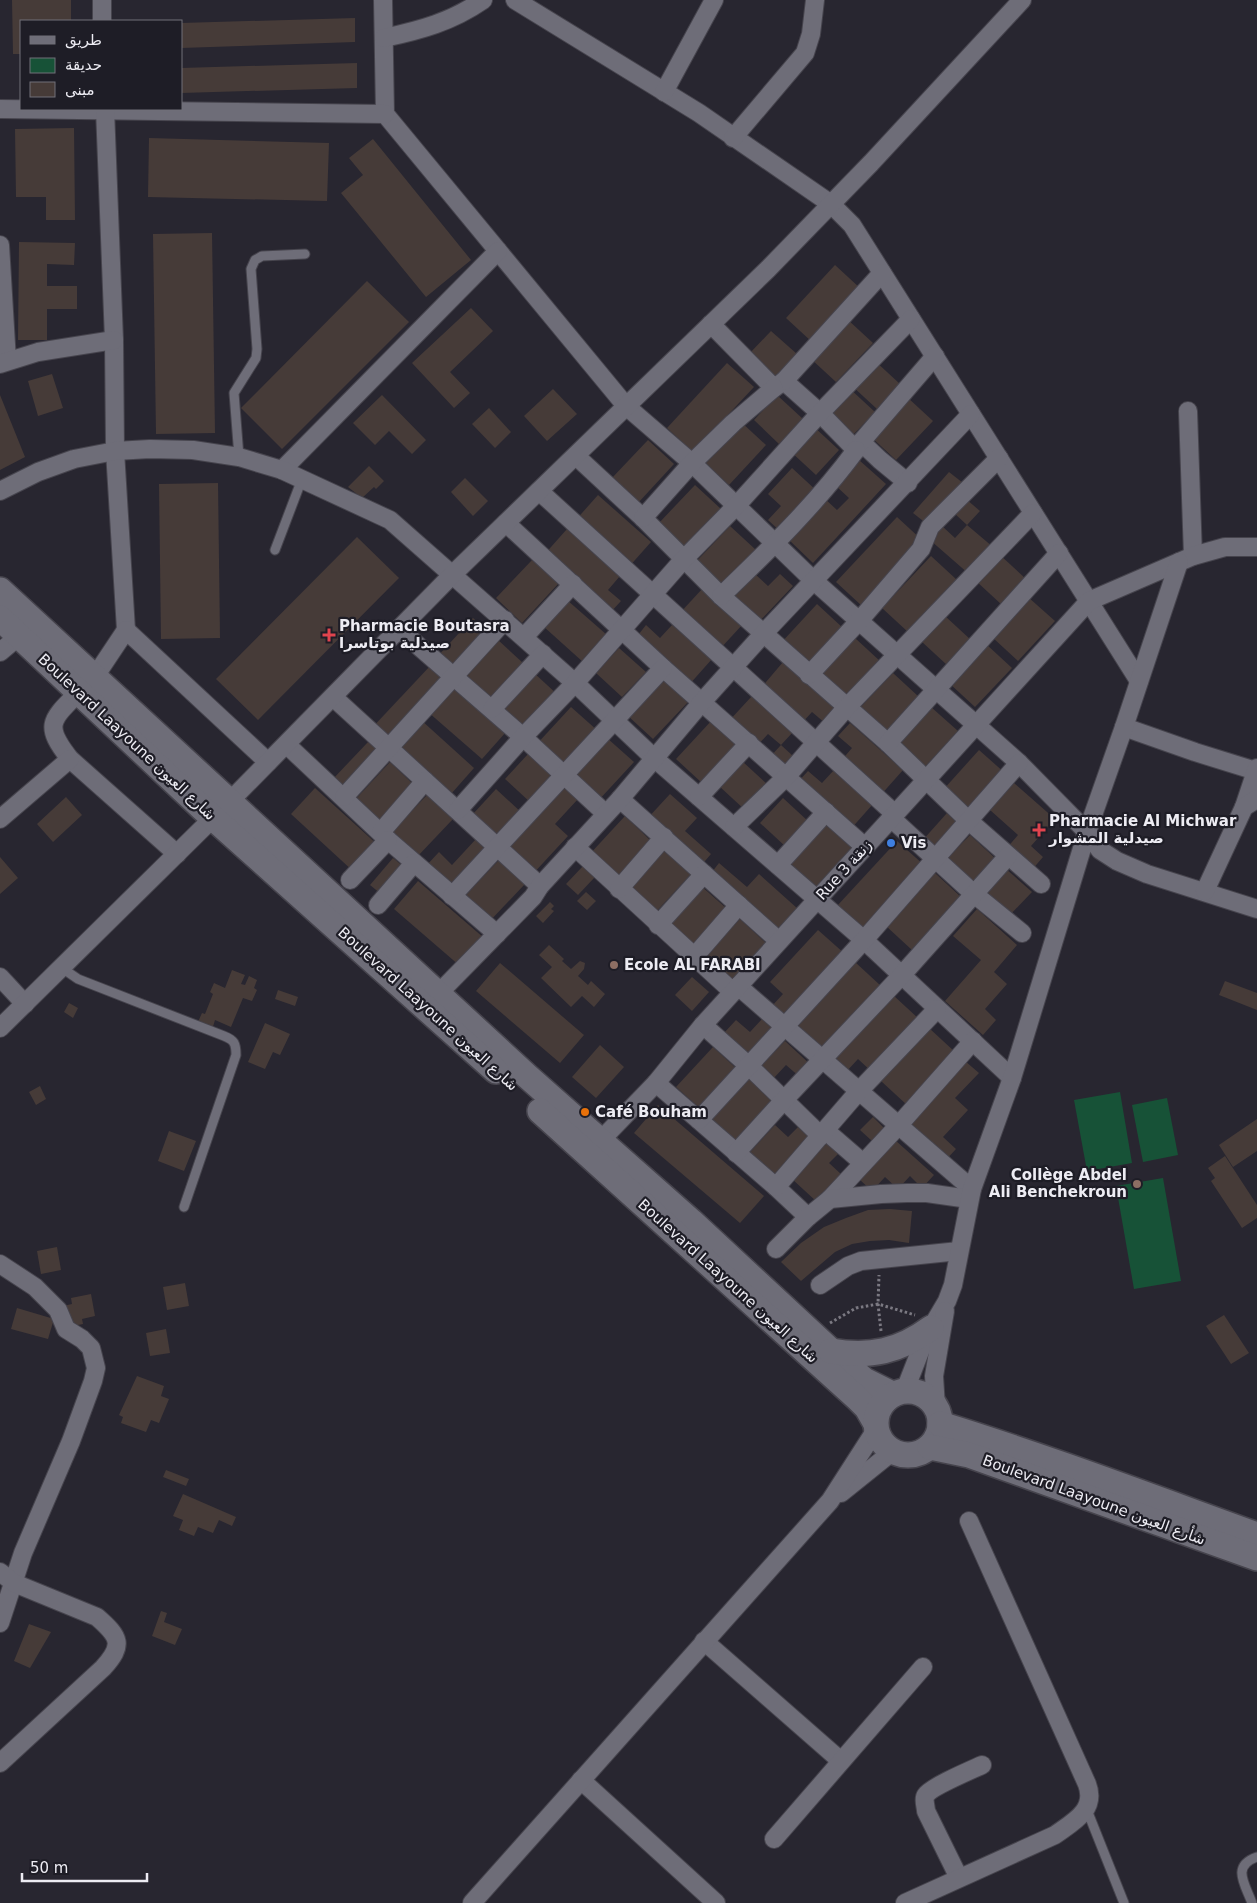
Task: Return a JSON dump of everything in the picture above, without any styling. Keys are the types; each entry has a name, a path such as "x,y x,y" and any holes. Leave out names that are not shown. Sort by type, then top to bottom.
{"street":[{"path":"102,0 102,20"},
{"path":"383,0 385,114 626,406 692,463 777,543 813,580 1019,763 1087,832 1100,850 1117,861 1147,874 1257,909"},
{"path":"384,38 424,29 447,21 483,0"},
{"path":"515,0 699,113 831,204 852,225 1139,681"},
{"path":"664,92 714,0"},
{"path":"733,138 805,53 812,34 815,0"},
{"path":"0,1028 287,745 452,575 763,275 1022,0"},
{"path":"0,109 20,109"},
{"path":"105,110 114,340 115,451 126,630 86,685 58,712 54,726 57,742 70,759 177,854"},
{"path":"161,110 385,114"},
{"path":"0,245 3,362 38,352 114,340"},
{"path":"282,470 498,251"},
{"path":"643,518 692,463 733,423 779,385 882,273"},
{"path":"458,810 683,560 737,505 820,413 911,319"},
{"path":"711,324 779,385 820,413 858,446 880,460 908,483"},
{"path":"721,596 777,543 829,486 858,446 935,356"},
{"path":"875,1427 882,1443 892,1452 903,1455 916,1454 930,1446 937,1436 938,1415 934,1376 947,1301 952,1285 970,1194 1012,1078 1087,832 1139,681 1186,559 1188,411"},
{"path":"438,994 533,897 540,886 620,799 702,702 764,633 908,483 971,414"},
{"path":"0,491 38,472 74,459 115,451 150,449 193,450 239,457 282,470 390,520 575,682 654,758 864,940 1012,1078"},
{"path":"576,456 643,518 721,596 888,743 969,821 1041,884"},
{"path":"809,675 921,549 930,527 999,458"},
{"path":"539,491 734,667 974,894 1022,932"},
{"path":"734,827 786,777 846,708 1033,513"},
{"path":"506,523 663,668 865,848"},
{"path":"1089,602 1186,559 1225,548 1257,547"},
{"path":"888,743 1059,553"},
{"path":"524,637 573,584"},
{"name":"Boulevard Laayoune شارع العيون","path":"0,590 86,685 221,810 357,946 858,1398 875,1427"},
{"name":"Rue 3 زنقة","path":"601,1140 656,1083 703,1025 1089,602"},
{"name":"Boulevard Laayoune شارع العيون","path":"0,618 19,636 86,685"},
{"path":"344,798 505,620"},
{"path":"399,629 523,737 606,814"},
{"path":"126,630 268,762"},
{"path":"0,652 19,636"},
{"path":"492,710 543,654"},
{"path":"452,896 663,668"},
{"path":"333,697 540,886"},
{"path":"1124,727 1196,752 1256,769 1251,804 1205,891"},
{"path":"699,797 749,744"},
{"path":"287,745 384,836 496,934"},
{"path":"0,819 70,759"},
{"path":"699,1120 864,940 1019,763"},
{"path":"350,880 425,781"},
{"path":"620,799 779,942"},
{"name":"Boulevard Laayoune شارع العيون","path":"221,810 438,994 864,1380 899,1392"},
{"path":"778,865 826,812"},
{"path":"619,888 664,837"},
{"path":"576,848 694,957 784,1026 898,1126 970,1194"},
{"path":"736,1153 901,976 1008,856"},
{"path":"378,905 414,863"},
{"path":"658,925 704,874"},
{"path":"694,957 738,905"},
{"path":"0,977 25,1004"},
{"path":"776,1187 858,1092 937,1008"},
{"path":"703,1025 784,1100 863,1163"},
{"path":"776,1248 830,1199 973,1041"},
{"path":"656,1083 808,1217"},
{"path":"830,1199 881,1194 970,1194"},
{"path":"820,1285 848,1266 861,1261 959,1251"},
{"path":"0,1264 35,1287 58,1310 66,1328 91,1348 96,1368 71,1441 23,1553 0,1623"},
{"path":"830,1501 875,1427 880,1405 899,1392 932,1324 947,1301"},
{"path":"822,1343 843,1353 884,1352 907,1344 932,1324"},
{"path":"899,1392 917,1391 928,1397 938,1415"},
{"name":"Boulevard Laayoune شأرع العيون","path":"938,1415 1257,1535"},
{"name":"Boulevard Laayoune شأرع العيون","path":"930,1446 969,1455 1257,1558"},
{"path":"472,1903 830,1501 892,1452"},
{"path":"905,1903 1055,1835 1075,1822 1086,1810 1090,1798 1087,1784 969,1521"},
{"path":"0,1572 14,1583 97,1617 114,1634 117,1642 117,1650 103,1668 0,1763"},
{"path":"704,1642 841,1761"},
{"path":"774,1838 923,1667"},
{"path":"959,1878 926,1811 925,1799 926,1795 933,1789 982,1765"},
{"path":"581,1780 716,1903"}],"lane":[{"path":"239,457 234,393 256,358 257,349 251,269 255,260 262,256 305,254"},
{"path":"275,550 302,479"},
{"path":"62,968 78,979 224,1036 233,1040 236,1045 236,1054 184,1207"},
{"path":"1086,1810 1124,1903"},
{"path":"1252,1903 1242,1870 1246,1862 1257,1856"}],"path":[{"path":"879,1258 878,1304 884,1352"},
{"path":"822,1343 856,1308 878,1304 932,1324"}],"green space":[{"path":"1120,1092 1132,1163 1087,1171 1074,1100"},
{"path":"1167,1098 1178,1155 1143,1162 1132,1105"},
{"path":"1163,1178 1181,1281 1134,1289 1116,1186"}],"building":[{"path":"12,0 71,0 71,20 20,20 20,54 13,54"},
{"path":"355,18 355,42 182,48 182,23"},
{"path":"357,63 357,88 182,93 182,68"},
{"path":"74,128 75,220 46,220 46,197 16,197 15,129"},
{"path":"149,138 329,143 327,201 148,197"},
{"path":"373,139 471,260 426,297 341,193 363,175 349,158"},
{"path":"212,233 215,433 156,434 153,234"},
{"path":"19,242 75,243 74,265 47,264 47,286 77,286 77,309 47,309 47,340 18,340"},
{"path":"835,265 861,289 812,342 786,318"},
{"path":"367,281 409,322 282,449 241,408"},
{"path":"471,308 493,331 450,372 470,393 454,408 412,363"},
{"path":"847,319 873,343 836,382 810,358"},
{"path":"771,331 797,354 773,380 747,356"},
{"path":"874,360 900,384 877,409 851,385"},
{"path":"727,363 754,387 693,452 667,428"},
{"path":"52,374 63,408 38,416 28,381"},
{"path":"849,388 875,412 851,437 825,413"},
{"path":"553,389 577,414 547,441 524,416"},
{"path":"0,395 25,457 0,470"},
{"path":"382,395 426,440 412,454 389,431 375,445 353,423"},
{"path":"777,395 803,419 780,445 754,420"},
{"path":"907,397 933,421 896,460 870,436"},
{"path":"489,408 511,432 495,448 472,424"},
{"path":"740,421 766,445 729,485 703,461"},
{"path":"813,426 839,450 816,475 790,451"},
{"path":"648,440 674,464 638,503 611,479"},
{"path":"859,460 886,484 813,563 787,538 824,498 837,510 849,498 836,486"},
{"path":"369,466 384,481 362,498 348,487"},
{"path":"792,468 818,492 781,532 768,520 781,506 768,494"},
{"path":"949,472 963,483 927,524 913,513"},
{"path":"465,478 488,501 473,516 451,492"},
{"path":"218,483 220,638 161,639 159,484"},
{"path":"695,485 721,509 684,548 658,524"},
{"path":"598,495 651,542 627,569 574,522"},
{"path":"966,499 980,511 967,525 954,513"},
{"path":"897,517 923,541 862,606 836,582"},
{"path":"967,525 993,547 969,574 930,540 942,526 955,538"},
{"path":"730,526 756,550 719,589 693,565"},
{"path":"567,529 620,576 608,590 621,601 609,614 543,556"},
{"path":"357,537 399,578 258,720 216,679"},
{"path":"1000,555 1026,579 1002,605 976,581"},
{"path":"931,556 957,580 908,632 882,608"},
{"path":"533,559 559,583 522,623 496,598"},
{"path":"755,574 768,586 780,574 793,586 756,625 730,601"},
{"path":"703,588 743,624 719,650 679,614"},
{"path":"1028,597 1055,621 1018,661 992,637"},
{"path":"567,600 607,635 583,662 543,626"},
{"path":"817,604 843,628 806,668 780,644"},
{"path":"945,616 971,640 947,665 921,641"},
{"path":"473,618 486,630 449,670 436,658"},
{"path":"646,625 660,638 672,625 712,659 688,686 635,639"},
{"path":"855,638 881,662 844,701 818,677"},
{"path":"497,639 523,663 486,703 460,679"},
{"path":"986,644 1012,668 975,707 949,683"},
{"path":"619,648 646,672 622,697 596,673"},
{"path":"783,662 837,710 825,723 812,712 800,725 760,689"},
{"path":"431,665 444,677 383,742 370,730"},
{"path":"533,672 559,696 523,736 496,712"},
{"path":"893,673 919,697 882,736 856,712"},
{"path":"664,675 690,700 653,739 627,715"},
{"path":"452,685 506,732 482,759 428,712"},
{"path":"752,696 793,732 781,745 768,734 756,747 728,722"},
{"path":"571,707 598,731 561,770 535,746"},
{"path":"931,707 958,731 921,771 895,746"},
{"path":"713,719 739,744 702,783 676,759"},
{"path":"421,720 474,768 451,794 397,747"},
{"path":"850,723 903,770 879,797 840,762 852,748 838,736"},
{"path":"607,738 634,762 597,802 571,778"},
{"path":"369,741 382,753 345,793 332,780"},
{"path":"781,745 793,756 782,769 769,758"},
{"path":"979,750 1006,774 969,814 943,790"},
{"path":"528,754 555,778 531,803 505,779"},
{"path":"742,761 768,785 745,810 719,786"},
{"path":"390,762 416,787 379,826 353,802"},
{"path":"834,770 873,804 849,831 796,784 808,771 822,783"},
{"path":"1014,783 1055,819 1031,846 1043,857 1031,871 1006,849 1018,835 990,810"},
{"path":"565,787 578,799 555,824 568,836 531,876 505,852"},
{"path":"315,788 379,846 354,872 291,814"},
{"path":"496,789 522,813 499,838 473,814"},
{"path":"670,794 697,818 685,831 711,854 699,868 646,820"},
{"path":"427,795 453,819 416,858 390,834"},
{"path":"66,797 82,815 53,842 37,824"},
{"path":"783,798 809,822 786,847 760,823"},
{"path":"947,813 960,825 935,852 922,841"},
{"path":"625,816 651,841 615,880 588,856"},
{"path":"827,823 853,847 816,887 790,863"},
{"path":"970,835 996,859 972,884 946,860"},
{"path":"476,839 489,851 452,890 426,866 439,852 452,865"},
{"path":"897,841 924,865 863,930 837,906"},
{"path":"665,850 691,874 654,914 628,890"},
{"path":"0,857 18,878 0,894"},
{"path":"393,858 404,867 381,894 370,885"},
{"path":"499,860 525,884 488,923 462,899"},
{"path":"719,863 747,887 759,874 798,909 774,935 708,877"},
{"path":"583,866 595,877 578,895 566,884"},
{"path":"1005,868 1032,892 1008,917 982,893"},
{"path":"935,873 961,897 912,950 886,926"},
{"path":"418,881 484,938 460,966 394,909"},
{"path":"700,885 726,908 690,948 663,924"},
{"path":"586,892 596,901 587,910 577,901"},
{"path":"550,902 554,906 551,909 554,911 543,923 536,916"},
{"path":"977,909 1017,945 994,972 1007,984 985,1009 996,1020 983,1035 945,1001 981,960 953,936"},
{"path":"740,919 766,943 729,983 703,959"},
{"path":"818,930 845,954 784,1020 771,1007 783,994 770,982"},
{"path":"549,945 564,959 562,961 571,969 580,961 585,963 584,969 578,976 588,985 591,981 605,994 594,1007 582,996 571,1007 541,978 552,967 539,955"},
{"path":"855,962 881,986 820,1051 794,1027"},
{"path":"500,963 584,1035 560,1063 476,991"},
{"path":"232,970 245,975 241,984 245,985 249,976 257,980 254,988 257,990 252,1001 243,998 231,1027 215,1020 212,1030 197,1024 202,1013 205,1014 213,994 210,992 214,983 225,988"},
{"path":"692,977 709,992 692,1011 675,995"},
{"path":"1225,981 1257,993 1257,1010 1219,995"},
{"path":"278,990 298,997 295,1006 275,999"},
{"path":"893,995 919,1019 871,1071 858,1059 846,1072 833,1060"},
{"path":"69,1003 78,1008 73,1018 64,1012"},
{"path":"762,1019 775,1031 750,1058 724,1033 736,1020 750,1032"},
{"path":"265,1023 290,1034 280,1055 273,1052 265,1069 248,1062"},
{"path":"929,1028 955,1052 907,1105 881,1081"},
{"path":"785,1041 812,1066 801,1078 786,1065 773,1079 760,1067"},
{"path":"600,1045 624,1067 596,1098 572,1077"},
{"path":"713,1047 739,1071 703,1111 676,1087"},
{"path":"965,1061 979,1073 955,1098 968,1110 943,1137 956,1149 944,1162 905,1126"},
{"path":"749,1079 775,1104 738,1143 712,1119"},
{"path":"40,1086 46,1099 36,1105 29,1092"},
{"path":"658,1105 764,1196 740,1223 634,1133"},
{"path":"873,1117 885,1129 872,1141 860,1130"},
{"path":"1257,1119 1257,1151 1233,1167 1219,1145"},
{"path":"775,1125 788,1137 800,1125 813,1137 776,1176 750,1152"},
{"path":"169,1131 196,1141 184,1171 158,1161"},
{"path":"828,1139 841,1151 829,1163 842,1175 817,1202 791,1178"},
{"path":"895,1140 934,1175 922,1188 910,1176 898,1189 885,1177 872,1191 859,1179"},
{"path":"1225,1156 1257,1205 1257,1218 1242,1228 1211,1181 1215,1178 1208,1168"},
{"path":"868,1210 912,1211 909,1243 889,1240 852,1244 835,1252 801,1281 781,1262 801,1243 824,1227"},
{"path":"57,1247 61,1270 41,1274 37,1251"},
{"path":"185,1283 189,1306 167,1310 163,1287"},
{"path":"91,1294 95,1316 82,1319 83,1324 68,1327 63,1306 72,1304 71,1298"},
{"path":"17,1308 54,1319 48,1339 11,1329"},
{"path":"1224,1315 1249,1353 1231,1364 1206,1326"},
{"path":"166,1329 170,1353 150,1356 146,1333"},
{"path":"137,1376 164,1386 161,1396 169,1399 159,1423 151,1420 146,1432 121,1423 123,1417 119,1415"},
{"path":"166,1470 189,1479 186,1486 163,1477"},
{"path":"183,1494 236,1517 232,1526 219,1520 213,1533 198,1527 194,1536 179,1530 183,1520 173,1516"},
{"path":"161,1611 167,1613 164,1622 182,1629 175,1645 152,1636"},
{"path":"29,1624 51,1632 30,1668 14,1661"}],"place":[{"name":"Pharmacie Boutasra صيدلية بوتاسرا","path":"329,635"},
{"name":"Pharmacie Al Michwar صيدلية المشوار","path":"1039,830"},
{"name":"Vis","path":"891,843"},
{"name":"Ecole AL FARABI","path":"614,965"},
{"name":"Café Bouham","path":"585,1112"},
{"name":"Collège Abdel Ali Benchekroun","path":"1137,1184"}]}
